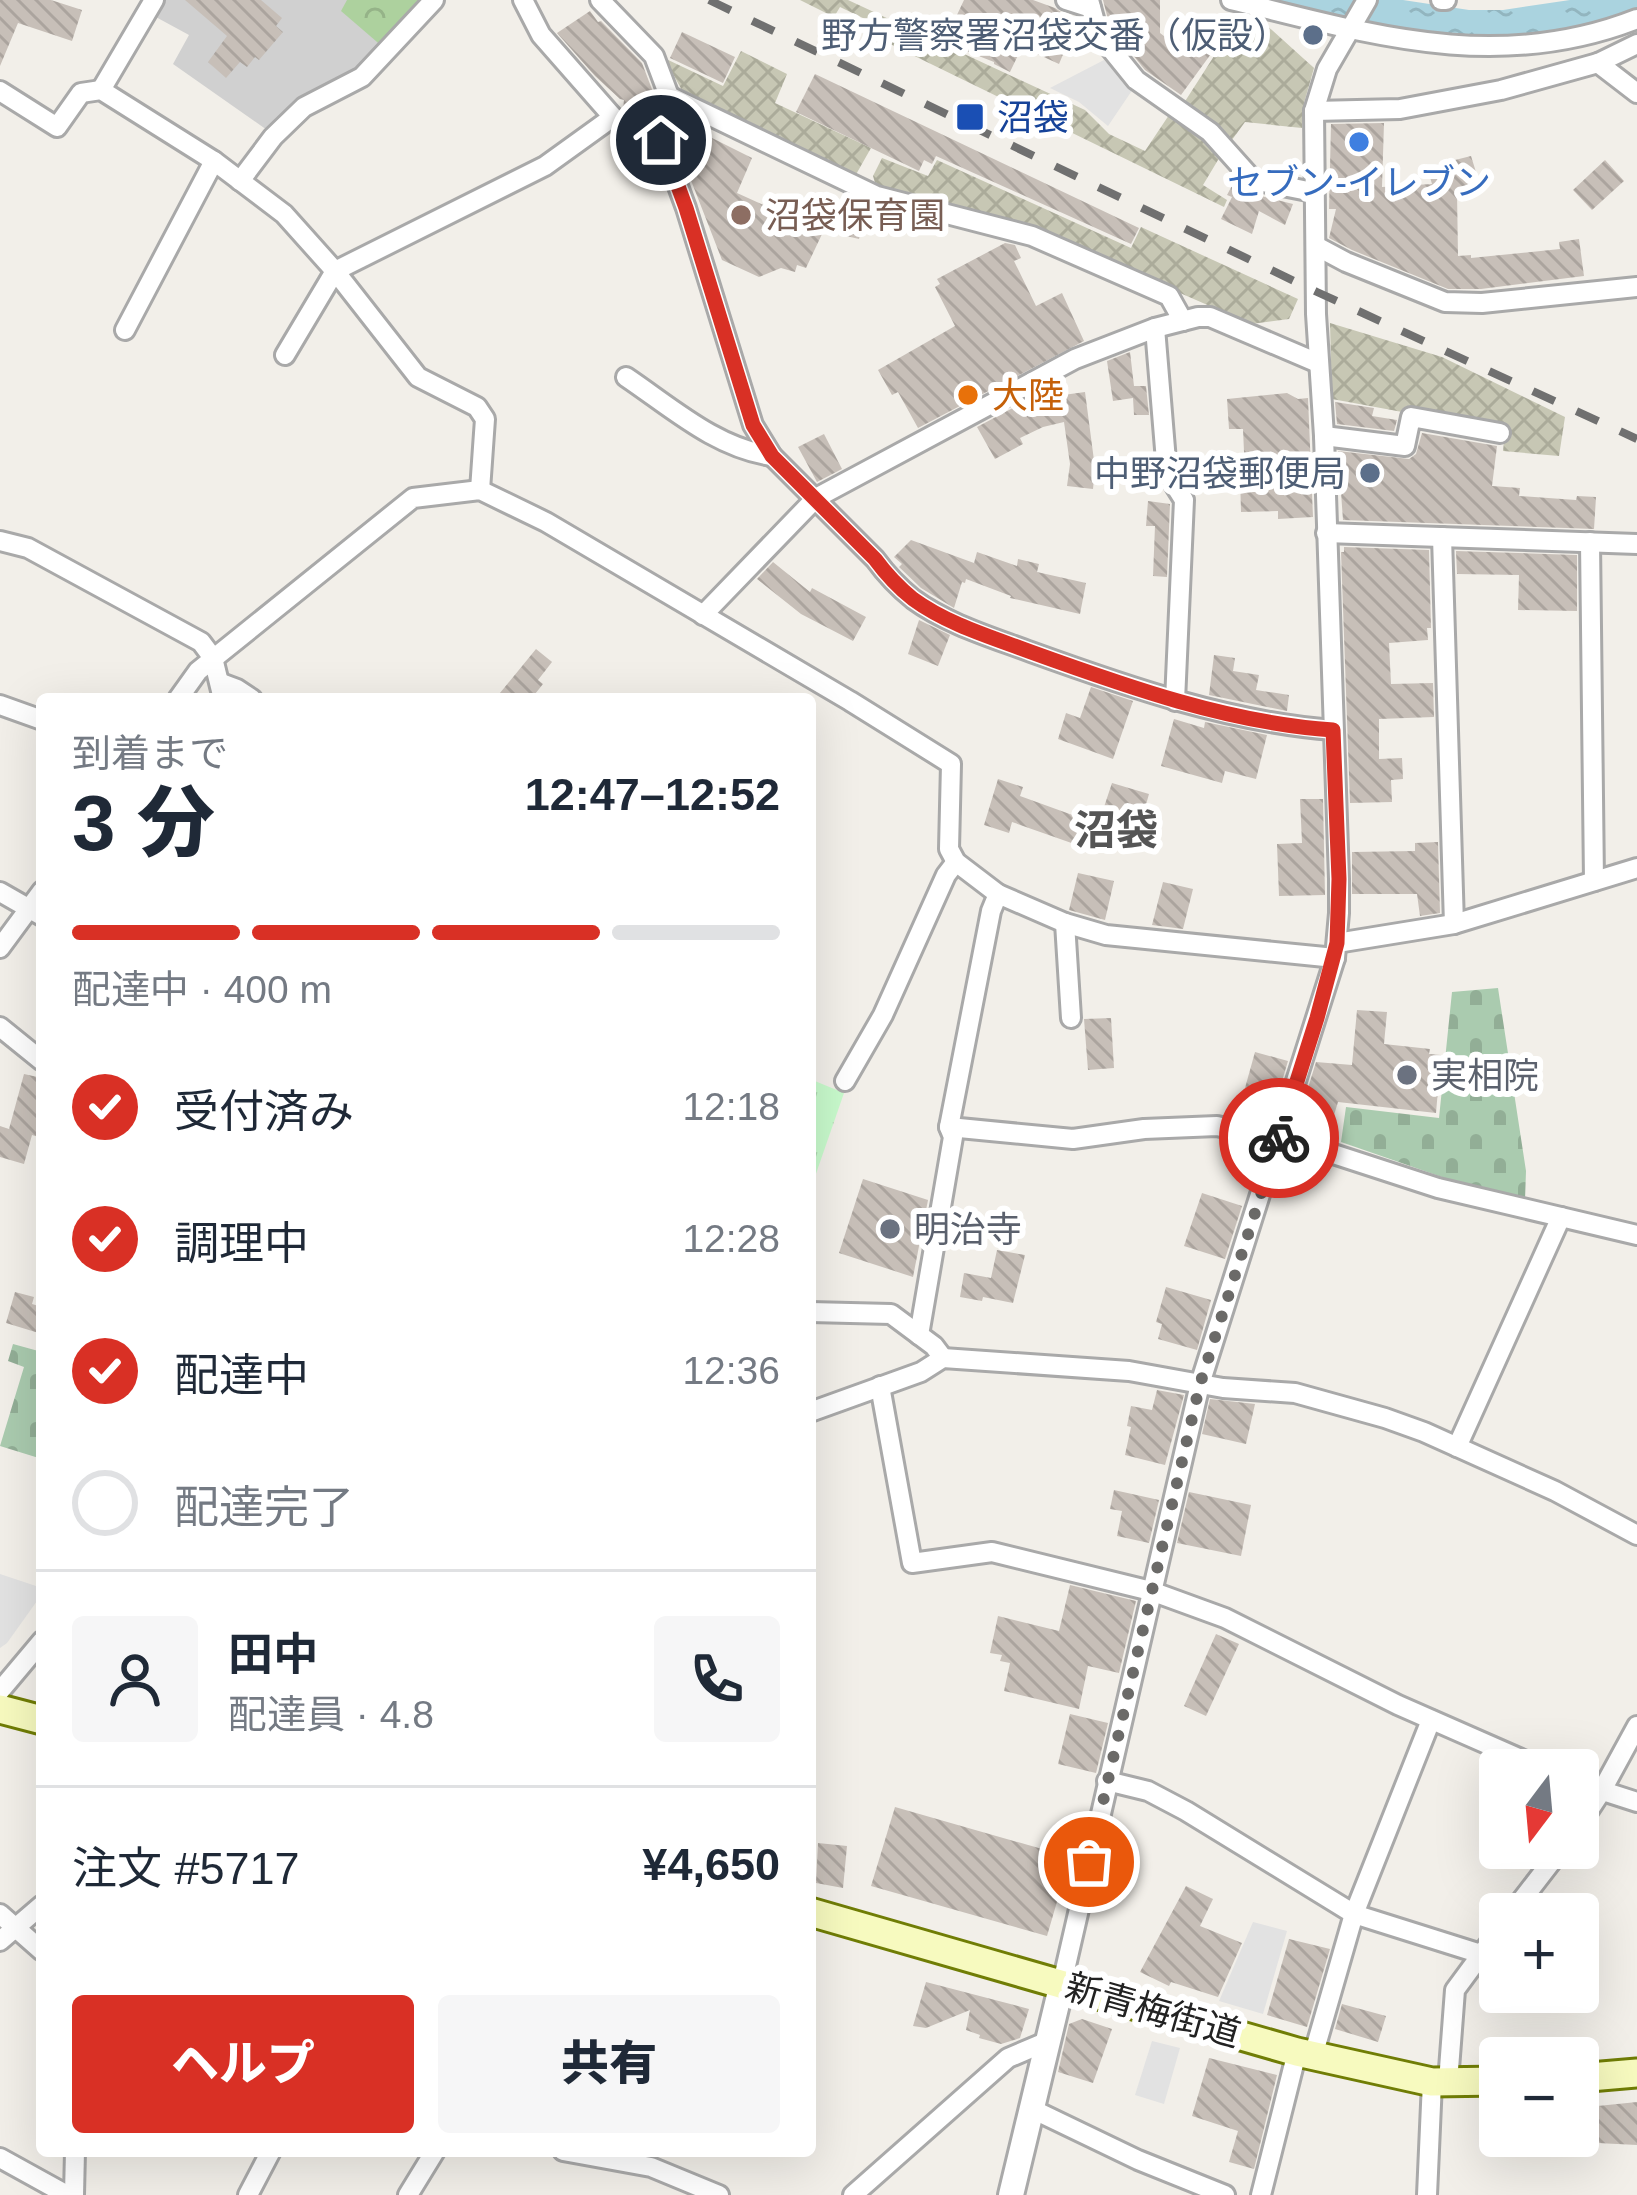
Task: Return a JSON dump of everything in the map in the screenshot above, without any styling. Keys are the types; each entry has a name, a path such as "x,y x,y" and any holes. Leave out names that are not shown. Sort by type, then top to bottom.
{"main road":[{"path":"0,1709 36,1718"},
{"name":"新青梅街道","path":"816,1914 1305,2054 1440,2082 1479,2081"},
{"path":"1599,2076 1637,2073"}],"street":[{"path":"101,90 154,0"},
{"path":"240,182 273,137 304,107 362,77 434,0"},
{"path":"523,0 541,35 613,117 645,143 661,140"},
{"path":"600,0 654,56 669,96 661,140 753,425 772,456 888,577 928,608 997,639 1175,701 1333,730"},
{"path":"1066,0 1090,4 1099,33 1136,80 1210,132 1253,180 1313,192"},
{"path":"1232,0 1436,46 1519,48 1609,31 1637,20"},
{"path":"1011,2195 1200,1384 1336,950 1339,896 1318,363 1314,111 1327,69 1367,0"},
{"path":"1314,111 1415,107 1502,90 1598,63 1637,44"},
{"path":"1598,63 1637,93"},
{"path":"0,91 57,127 81,93 101,90 214,161 284,214 418,377 478,407 485,419 480,490"},
{"path":"669,96 877,196 1032,236 1071,253 1169,296 1183,321"},
{"path":"285,355 335,272 545,166 613,117"},
{"path":"125,330 214,161"},
{"path":"1316,246 1445,302 1637,287"},
{"path":"703,615 816,498 1075,359 1198,316 1318,363"},
{"path":"1155,328 1167,472 1184,500 1175,701"},
{"path":"626,377 719,440 772,456"},
{"path":"1324,436 1405,446 1411,417 1500,433"},
{"path":"182,693 198,671 413,498 480,490 546,522 951,764 949,849 956,862 998,894 1065,923 1106,935 1336,950 1454,924 1637,868"},
{"path":"1326,533 1637,544"},
{"path":"1442,538 1454,924"},
{"path":"0,541 28,548 202,642 214,658 222,691"},
{"path":"1590,542 1594,881"},
{"path":"0,705 36,718"},
{"path":"845,1081 883,1015 956,862"},
{"path":"0,892 36,912 0,948"},
{"path":"919,1335 953,1137 949,1127 998,894"},
{"path":"1065,923 1071,1018"},
{"path":"0,1027 36,1056"},
{"path":"949,1127 1073,1139 1217,1126 1318,1149 1438,1188 1637,1235"},
{"path":"1457,1447 1561,1217"},
{"path":"816,1312 891,1314 943,1358"},
{"path":"816,1410 921,1372 943,1358 1129,1371 1295,1393 1385,1418 1457,1447 1637,1535"},
{"path":"880,1386 911,1563 992,1552 1151,1592 1225,1618 1498,1749"},
{"path":"0,1691 36,1648"},
{"path":"1261,2195 1354,1914 1431,1720"},
{"path":"1599,1795 1637,1726"},
{"path":"1107,1781 1148,1791 1186,1811 1354,1914 1479,1953"},
{"path":"1601,1792 1637,1802"},
{"path":"1527,1893 1546,1869"},
{"path":"0,1941 36,1910"},
{"path":"0,1914 36,1946"},
{"path":"1427,2195 1455,1990 1479,1957"},
{"path":"853,2195 1008,2058 1048,2041"},
{"path":"1032,2109 1138,2160 1226,2195"},
{"path":"0,2158 70,2195 74,2157"},
{"path":"248,2195 268,2157"},
{"path":"408,2195 432,2157"},
{"path":"623,2157 719,2195"}],"shaded area":[{"path":"162,0 426,0 361,70 318,90 267,130 173,64 189,35 154,16"},
{"path":"800,0 848,0 1085,110 1109,134 1145,151 1169,115 1221,155 1203,185 1227,200 1224,207 890,44 894,33 840,7 834,17"},
{"path":"1243,11 1253,13 1314,68 1302,128 1245,122 1229,144 1182,106"},
{"path":"741,51 787,74 775,103 871,148 854,178 683,92 664,58 723,86"},
{"path":"1104,60 1133,89 1108,126 1079,102 1050,88"},
{"path":"882,158 928,176 937,160 1131,248 1141,227 1298,299 1289,319 1251,324 1038,231 876,186 873,176"},
{"path":"1330,323 1442,357 1565,417 1559,456 1503,451 1505,431 1332,399"},
{"path":"0,1574 36,1586 36,1602 0,1648"},
{"path":"1253,1922 1287,1931 1263,2014 1219,2001"},
{"path":"1152,2041 1180,2048 1164,2104 1135,2095"}],"green space":[{"path":"347,0 426,0 384,48 341,11"},
{"path":"1498,988 1526,1171 1525,1200 1465,1185 1341,1142 1346,1107 1439,1118 1452,992"},
{"path":"816,1081 844,1093 816,1174"},
{"path":"13,1344 36,1350 36,1457 0,1446 24,1367 8,1361"}],"water":[{"path":"1258,0 1403,0 1503,10 1570,0 1637,0 1637,12 1560,33 1476,41 1403,33"}],"building":[{"path":"0,0 51,0 82,10 72,41 18,23 0,66"},
{"path":"185,0 261,0 282,18 276,26 283,32 259,60 255,57 247,67 240,62 226,78 208,62 227,36"},
{"path":"964,0 1033,0 1061,12 1052,39 1067,45 1059,64 1022,47 1010,72 938,40 949,14 956,17"},
{"path":"1103,0 1160,0 1160,33 1186,53 1207,19 1227,32 1181,95 1145,70 1110,27"},
{"path":"590,11 642,63 653,92 646,114 623,108 624,100 557,33"},
{"path":"682,32 735,57 723,83 670,58"},
{"name":"沼袋","path":"815,74 1139,228 1131,244 936,156 932,164 924,160 919,171 796,112"},
{"path":"1384,123 1382,187 1432,184 1427,167 1471,156 1480,185 1457,192 1458,256 1560,249 1559,242 1579,239 1584,276 1448,289 1329,238 1336,209 1329,209 1331,124"},
{"path":"706,135 752,158 737,193 823,232 806,268 797,265 795,272 781,268 759,277 722,260 685,165 698,140"},
{"path":"1605,160 1624,181 1592,210 1573,190"},
{"path":"1235,180 1249,193 1293,204 1285,225 1259,211 1252,234 1221,219"},
{"path":"849,197 867,206 859,239 834,233"},
{"path":"1005,243 1015,245 1021,258 1014,261 1036,306 1062,293 1084,341 918,428 898,392 892,395 878,370 955,326 935,287 940,284 937,279"},
{"path":"1130,352 1134,386 1146,386 1149,415 1134,415 1133,398 1113,401 1107,361"},
{"path":"1054,386 1056,396 1085,392 1095,468 1093,489 1067,486 1070,464 1064,422 1020,438 1023,444 995,459 977,427"},
{"path":"1287,393 1308,398 1313,517 1278,519 1278,511 1241,512 1243,429 1229,429 1227,399"},
{"path":"1335,402 1374,408 1372,416 1397,420 1394,431 1337,424"},
{"path":"1422,433 1497,446 1492,486 1520,488 1519,496 1596,497 1594,529 1343,520 1338,451 1409,459 1416,454"},
{"path":"824,434 842,469 817,482 798,447"},
{"path":"1148,501 1170,504 1167,577 1153,576 1155,526 1146,526"},
{"path":"911,540 974,563 977,552 1017,566 1018,559 1039,564 1037,572 1086,583 1080,614 1010,598 966,579 954,608 921,588 899,567 902,564 894,557"},
{"path":"1344,547 1429,550 1428,640 1389,643 1391,684 1433,683 1434,717 1379,719 1379,759 1402,758 1403,779 1391,780 1392,802 1350,803"},
{"path":"1456,551 1577,555 1577,611 1518,610 1519,575 1457,574"},
{"path":"773,562 810,592 812,588 866,617 853,641 801,614 757,579"},
{"path":"919,620 950,635 938,666 908,654"},
{"path":"536,649 552,662 538,680 543,684 536,693 500,693"},
{"path":"1214,655 1235,658 1233,671 1259,675 1256,690 1289,695 1287,711 1209,695"},
{"path":"1091,687 1133,701 1113,759 1058,739 1066,713 1080,718"},
{"path":"1174,719 1204,728 1205,722 1267,735 1256,779 1225,771 1222,783 1161,766"},
{"path":"998,779 1023,787 1020,796 1089,821 1080,846 1012,822 1009,833 984,825"},
{"path":"1112,783 1149,794 1141,822 1103,810"},
{"path":"1300,799 1323,799 1325,895 1279,896 1277,844 1302,843"},
{"path":"1438,842 1440,913 1420,916 1417,894 1352,894 1352,852 1415,851 1415,843"},
{"path":"1078,873 1114,881 1105,920 1069,910"},
{"path":"1163,882 1193,889 1183,929 1152,925"},
{"path":"1357,1010 1387,1012 1384,1044 1430,1049 1429,1054 1441,1055 1436,1113 1338,1102 1327,1138 1295,1130 1316,1062 1352,1065"},
{"path":"1111,1018 1114,1068 1088,1070 1084,1019"},
{"path":"1255,1052 1288,1061 1277,1098 1245,1088"},
{"path":"24,1074 36,1077 36,1136 32,1135 24,1164 0,1157 0,1126 9,1129"},
{"path":"863,1179 928,1200 913,1277 839,1253"},
{"path":"1202,1193 1242,1206 1225,1259 1184,1246"},
{"path":"997,1250 1025,1255 1013,1303 960,1297 964,1273 991,1278"},
{"path":"1166,1287 1211,1300 1197,1350 1158,1339 1162,1324 1156,1322"},
{"path":"15,1292 34,1297 36,1332 6,1323"},
{"path":"1157,1390 1184,1395 1165,1465 1125,1455 1131,1406 1152,1410"},
{"path":"1210,1399 1255,1404 1246,1444 1202,1434"},
{"path":"1114,1490 1159,1500 1149,1543 1117,1536 1122,1511 1110,1509"},
{"path":"1189,1492 1251,1505 1241,1556 1177,1543"},
{"path":"1070,1585 1136,1601 1119,1673 1088,1666 1079,1709 1004,1691 1010,1663 990,1653 998,1616 1059,1631"},
{"path":"1216,1634 1239,1644 1206,1716 1184,1706"},
{"path":"1070,1714 1108,1723 1096,1773 1058,1764"},
{"path":"895,1807 1070,1857 1047,1936 871,1886"},
{"path":"818,1843 847,1846 843,1888 816,1883"},
{"path":"1186,1886 1213,1899 1200,1926 1242,1943 1218,1997 1171,1982 1169,1986 1140,1972"},
{"path":"1289,1939 1330,1949 1307,2027 1267,2015"},
{"path":"926,1982 1029,2009 1020,2038 1001,2044 979,2038 966,2030 970,2010 926,2028 913,2026"},
{"path":"1342,2004 1386,2016 1378,2042 1335,2029"},
{"path":"1082,2019 1112,2029 1093,2083 1058,2072 1069,2024"},
{"path":"1209,2058 1277,2075 1254,2169 1229,2162 1238,2131 1192,2116"},
{"path":"1637,2102 1637,2145 1599,2143 1599,2106"}],"railway":[{"path":"709,0 1317,292 1637,439"}],"way so far":[{"path":"1089,1862 1200,1384 1279,1138"}],"place":[{"name":"野方警察署沼袋交番（仮設）","path":"1313,35"},
{"name":"沼袋","path":"970,117"},
{"name":"セブン-イレブン","path":"1359,142"},
{"name":"沼袋保育園","path":"741,215"},
{"name":"大陸","path":"968,395"},
{"name":"中野沼袋郵便局","path":"1370,473"},
{"name":"実相院","path":"1407,1075"},
{"name":"明治寺","path":"890,1229"}],"district":[{"name":"沼袋","path":"1116,830"}],"route":[{"path":"661,140 753,425 772,456 888,577 950,620 1075,668 1175,701 1333,730 1337,943 1279,1138"}]}
